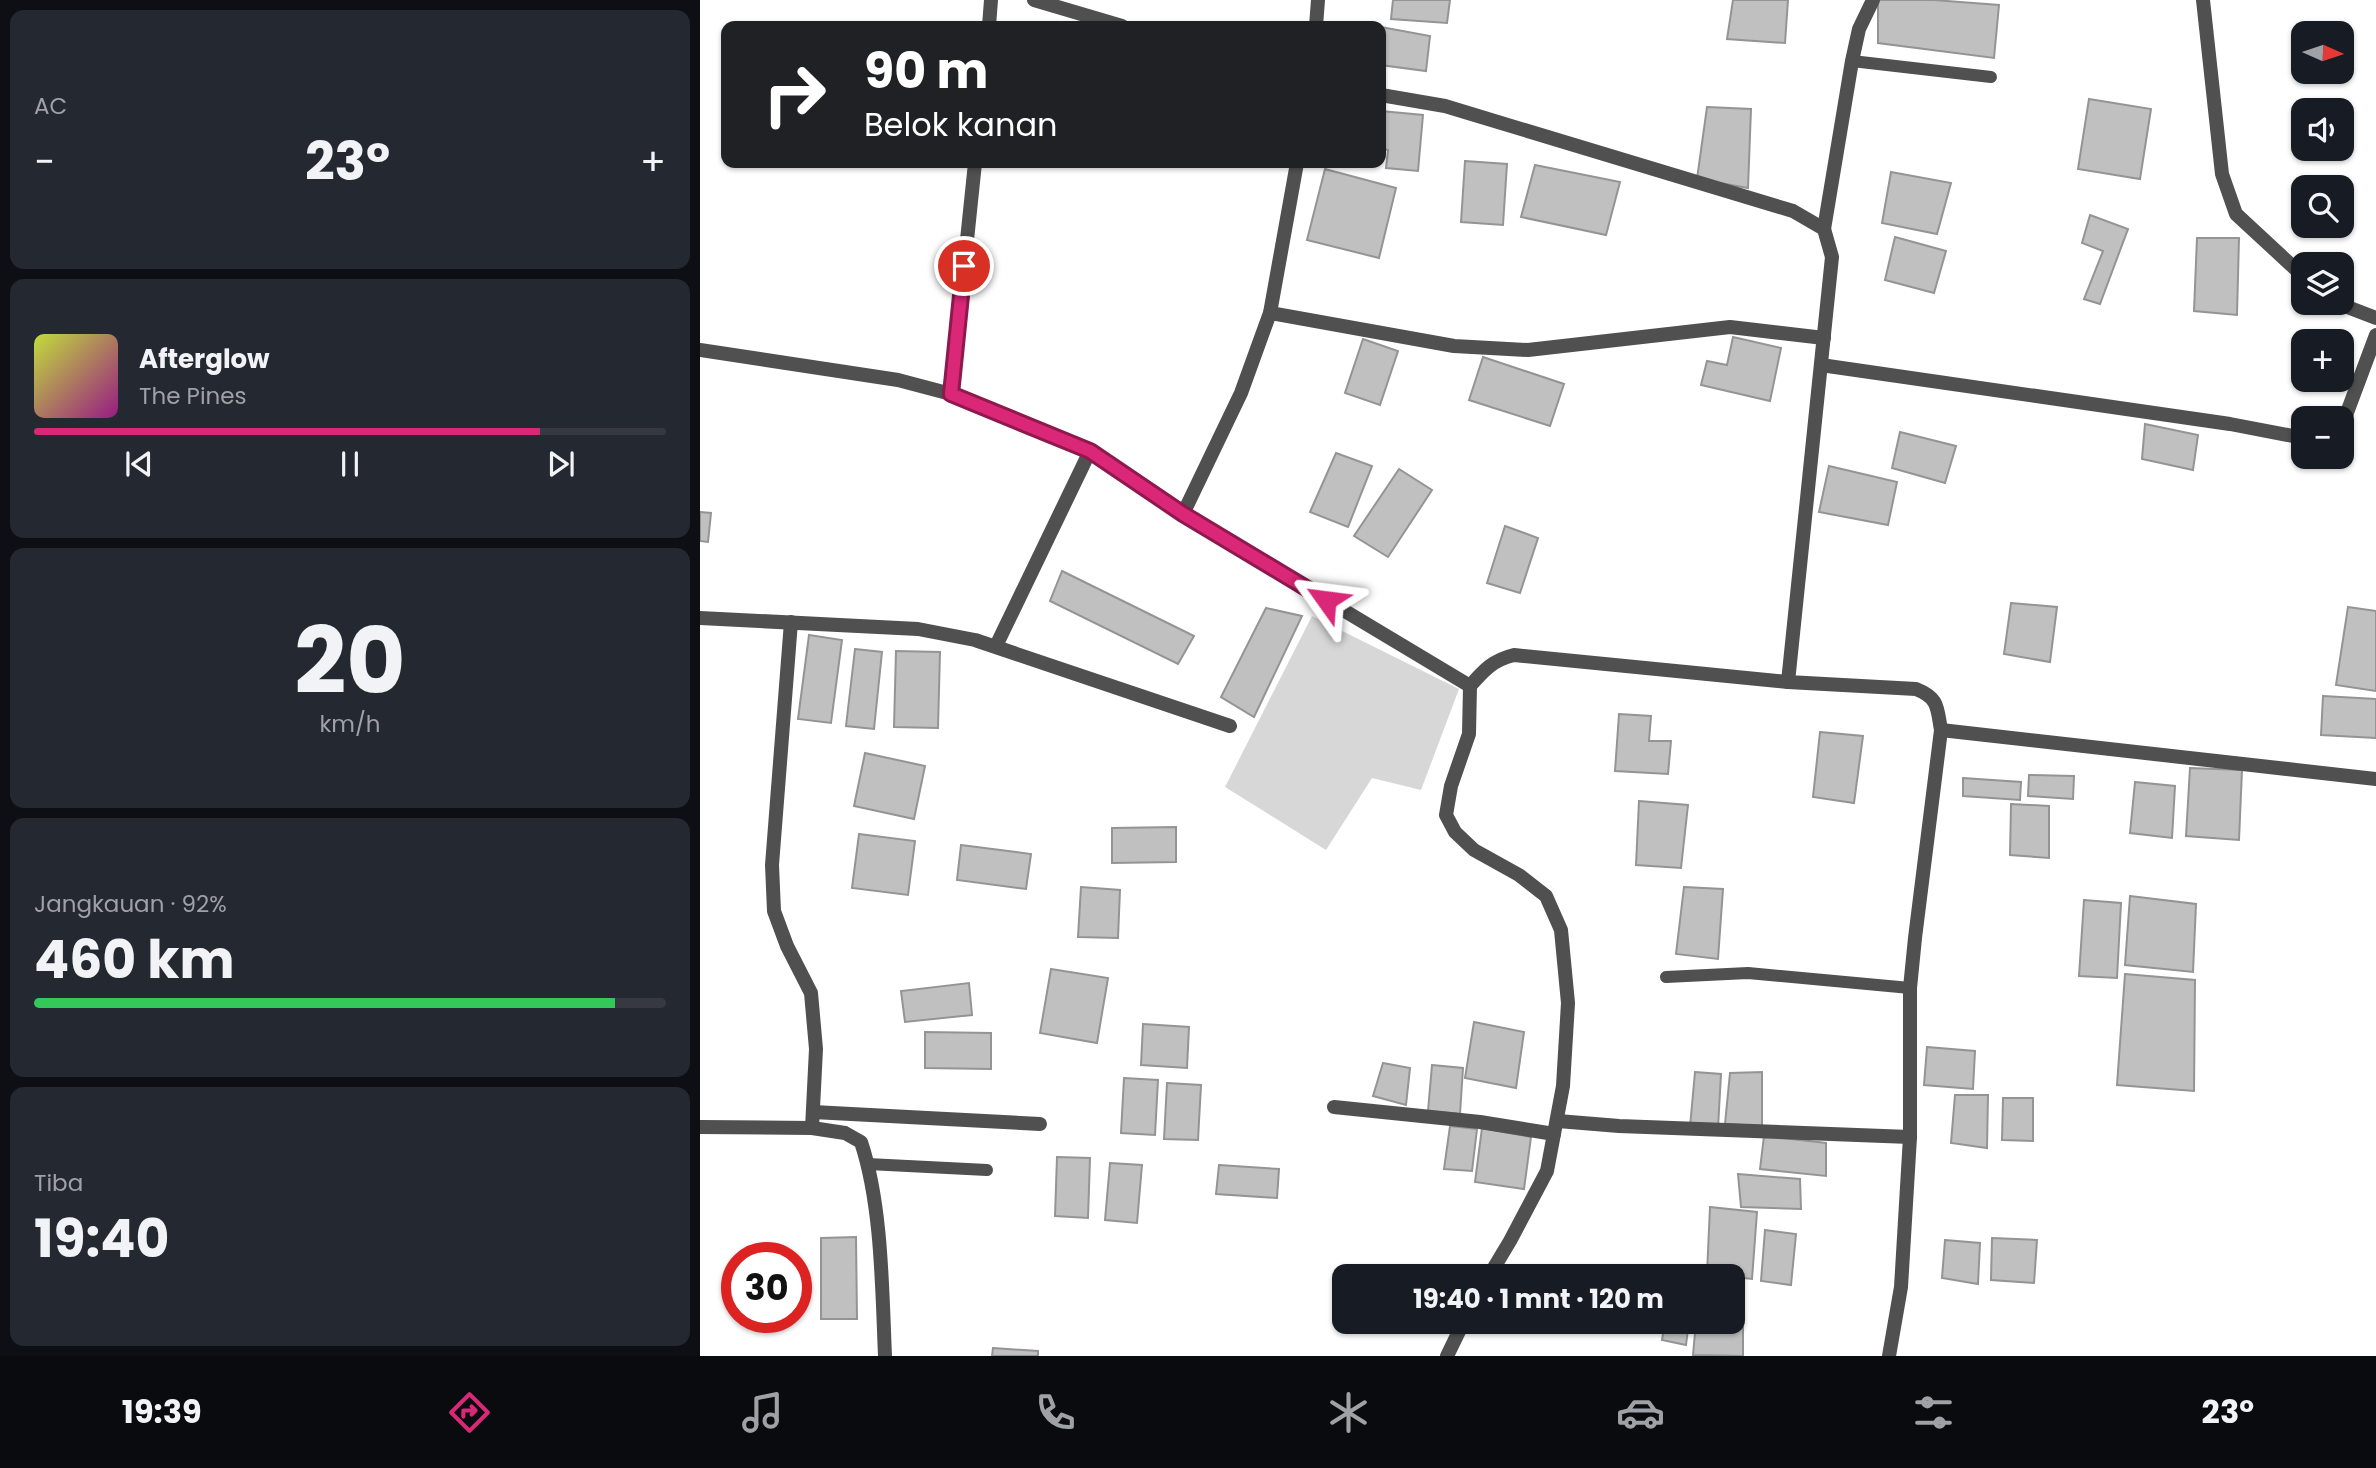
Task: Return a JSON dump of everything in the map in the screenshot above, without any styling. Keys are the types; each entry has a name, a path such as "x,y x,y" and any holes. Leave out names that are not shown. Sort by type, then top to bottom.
{"street":[{"path":"989,21 991,0"},
{"path":"1034,0 1105,21"},
{"path":"1316,21 1318,0"},
{"path":"1788,682 1832,257 1824,229 1852,61 1859,29 1873,0"},
{"path":"2203,0 2221,174 2236,214 2291,265"},
{"path":"1386,96 1445,106 1793,211 1824,229"},
{"path":"951,394 974,168"},
{"path":"1183,514 1241,393 1270,313 1296,168"},
{"path":"2354,310 2376,318"},
{"path":"1270,313 1454,346 1528,350 1730,327 1824,338"},
{"path":"2349,406 2376,335"},
{"path":"700,349 898,380 951,394 1090,451 1183,514 1470,686"},
{"path":"1821,365 2230,424 2291,436"},
{"path":"996,646 1090,451"},
{"path":"700,618 918,629 975,640 1230,726"},
{"path":"791,622 772,865 774,911 811,992 816,1049 812,1128"},
{"path":"1496,1264 1546,1171 1563,1087 1568,1003 1561,930 1546,896 1519,875 1474,850 1455,832 1446,815 1451,786 1469,734 1470,686 1488,665 1514,655 1788,682 1916,688 1935,700 1941,730 1910,988 1910,1137 1901,1287 1889,1356"},
{"path":"1941,730 2376,779"},
{"path":"1334,1107 1556,1128 1644,1127 1910,1137"},
{"path":"813,1112 1040,1124"},
{"path":"700,1127 812,1128 845,1133 861,1142 868,1164 877,1230 886,1356"},
{"path":"1447,1356 1458,1334"}],"lane":[{"path":"1852,61 1991,77"},
{"path":"1666,977 1748,973 1910,988"},
{"path":"868,1164 987,1170"}],"shaded area":[{"path":"1312,616 1459,689 1421,790 1372,778 1326,850 1225,787"}],"building":[{"path":"1393,0 1450,0 1447,23 1391,19"},
{"path":"1733,0 1788,0 1785,43 1727,39"},
{"path":"1878,0 1934,0 1999,5 1994,58 1878,43"},
{"path":"1386,28 1430,36 1426,71 1386,66"},
{"path":"2089,99 2151,109 2140,179 2078,169"},
{"path":"1707,107 1751,109 1748,188 1697,179"},
{"path":"1386,111 1423,115 1418,171 1386,168"},
{"path":"1465,161 1507,164 1503,225 1461,222"},
{"path":"1535,165 1620,182 1606,235 1521,217"},
{"path":"1325,169 1396,188 1379,258 1307,240"},
{"path":"1891,172 1951,183 1937,234 1882,223"},
{"path":"2090,215 2128,229 2100,304 2084,299 2103,251 2082,243"},
{"path":"1895,237 1946,251 1934,293 1885,280"},
{"path":"2197,238 2239,238 2237,315 2194,311"},
{"path":"1733,337 1781,348 1770,401 1701,385 1707,361 1727,365"},
{"path":"1363,339 1398,351 1380,405 1345,393"},
{"path":"1483,357 1564,384 1550,426 1469,400"},
{"path":"2145,424 2198,435 2193,470 2142,459"},
{"path":"1900,432 1956,446 1945,483 1892,468"},
{"path":"1336,453 1372,466 1348,527 1310,512"},
{"path":"1829,466 1897,482 1888,525 1819,512"},
{"path":"1399,469 1432,490 1388,557 1354,536"},
{"path":"700,512 711,513 708,542 700,541"},
{"path":"1505,526 1538,538 1520,593 1487,583"},
{"path":"1062,571 1194,636 1178,664 1050,601"},
{"path":"2011,603 2057,607 2050,662 2004,654"},
{"path":"2348,607 2376,611 2376,691 2336,685"},
{"path":"1266,608 1302,616 1254,717 1221,697"},
{"path":"809,635 842,640 831,723 798,719"},
{"path":"855,649 882,652 874,729 846,726"},
{"path":"896,651 940,652 938,728 894,727"},
{"path":"2323,696 2376,699 2376,738 2321,735"},
{"path":"1619,714 1651,716 1649,741 1671,741 1668,774 1615,771"},
{"path":"1820,732 1863,736 1854,803 1813,797"},
{"path":"865,753 925,766 914,819 854,806"},
{"path":"2190,768 2242,770 2239,840 2186,836"},
{"path":"2029,775 2074,776 2073,799 2028,796"},
{"path":"1963,778 2021,782 2020,800 1963,796"},
{"path":"2135,782 2175,786 2172,838 2130,833"},
{"path":"1639,801 1688,805 1681,868 1636,865"},
{"path":"2011,804 2049,806 2049,858 2010,855"},
{"path":"1176,827 1176,862 1112,863 1112,828"},
{"path":"859,834 915,841 908,895 852,888"},
{"path":"961,845 1031,854 1026,889 957,880"},
{"path":"1081,887 1120,890 1118,938 1078,937"},
{"path":"1684,887 1723,889 1718,959 1676,954"},
{"path":"2130,896 2196,904 2193,972 2125,965"},
{"path":"2084,900 2121,903 2117,978 2079,976"},
{"path":"1051,969 1108,978 1097,1043 1040,1033"},
{"path":"2125,974 2195,980 2194,1091 2117,1085"},
{"path":"969,983 972,1015 905,1022 901,991"},
{"path":"1474,1022 1524,1032 1516,1088 1465,1078"},
{"path":"1143,1024 1189,1027 1187,1068 1141,1065"},
{"path":"925,1032 991,1033 991,1069 925,1068"},
{"path":"1927,1047 1975,1051 1973,1089 1924,1085"},
{"path":"1383,1063 1410,1068 1406,1105 1373,1096"},
{"path":"1432,1065 1463,1068 1460,1114 1428,1111"},
{"path":"1695,1072 1721,1074 1718,1128 1690,1127"},
{"path":"1762,1072 1762,1126 1725,1124 1730,1073"},
{"path":"1124,1078 1158,1080 1155,1135 1121,1133"},
{"path":"1167,1083 1201,1085 1198,1140 1164,1139"},
{"path":"1955,1095 1988,1095 1987,1148 1951,1143"},
{"path":"2003,1098 2033,1098 2033,1141 2002,1140"},
{"path":"1450,1126 1477,1129 1472,1171 1444,1169"},
{"path":"1482,1128 1531,1137 1524,1189 1475,1182"},
{"path":"1764,1136 1826,1143 1826,1176 1760,1169"},
{"path":"1057,1157 1090,1158 1088,1218 1055,1216"},
{"path":"1110,1163 1142,1165 1137,1223 1105,1220"},
{"path":"1219,1165 1279,1169 1277,1198 1216,1194"},
{"path":"1738,1174 1800,1179 1801,1209 1741,1207"},
{"path":"1710,1207 1757,1212 1752,1279 1745,1278 1745,1264 1707,1264"},
{"path":"1765,1230 1796,1234 1791,1285 1761,1281"},
{"path":"856,1237 857,1319 821,1319 821,1238"},
{"path":"1992,1238 2037,1240 2034,1283 1991,1280"},
{"path":"1945,1240 1980,1243 1978,1284 1942,1278"},
{"path":"1663,1334 1687,1334 1686,1345 1662,1340"},
{"path":"1695,1334 1743,1334 1743,1356 1693,1355"},
{"path":"993,1348 1038,1351 1038,1356 992,1356"}],"route":[{"path":"964,266 951,394 1090,451 1183,514 1326,600"}]}
